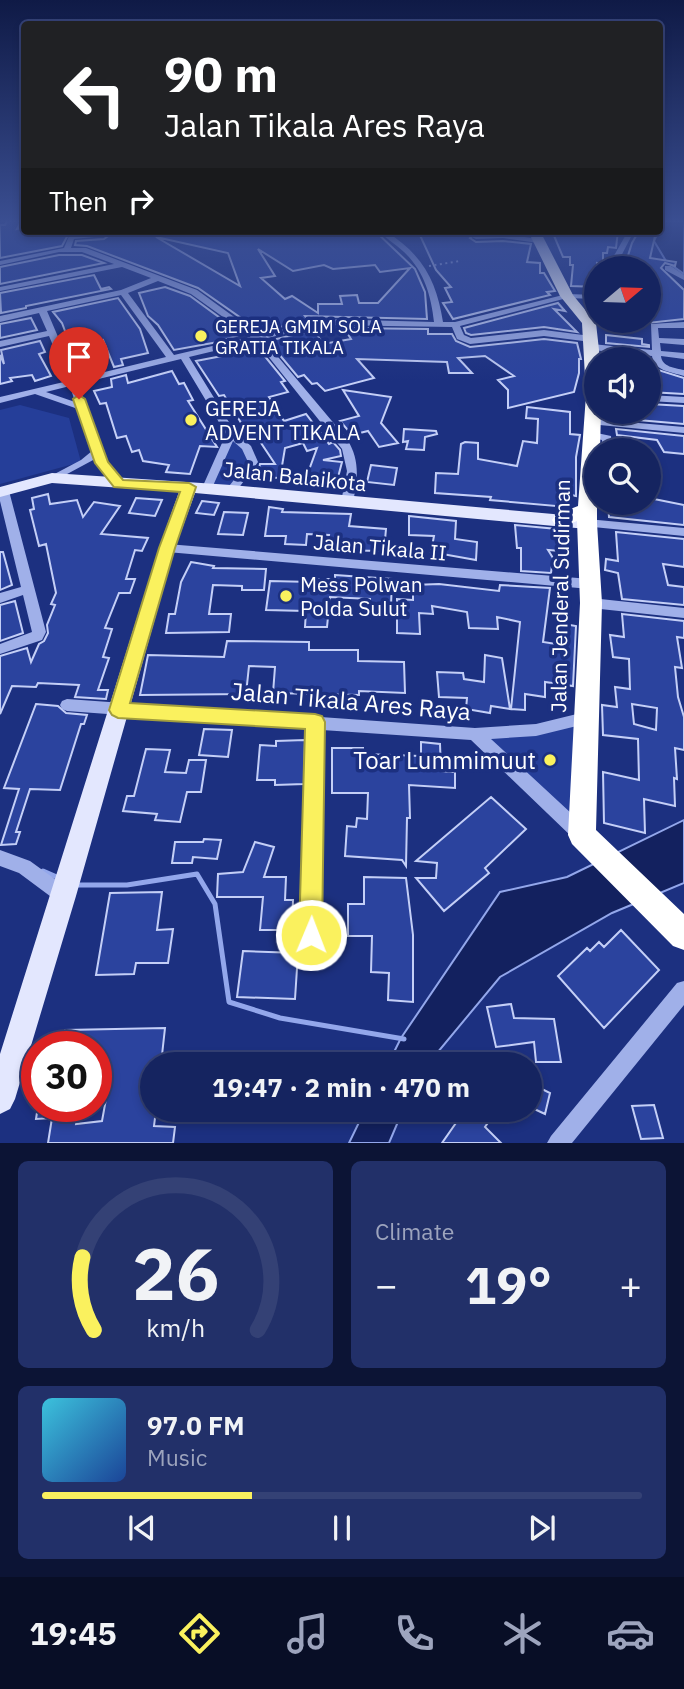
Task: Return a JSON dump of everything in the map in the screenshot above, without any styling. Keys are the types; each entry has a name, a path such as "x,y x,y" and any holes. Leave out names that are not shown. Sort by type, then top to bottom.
{"highway":[{"path":"555,274 591,336"},
{"name":"Jalan Jenderal Sudirman","path":"591,336 592,347"},
{"name":"Jalan Jenderal Sudirman","path":"593,424 593,438"},
{"path":"562,520 587,516"},
{"name":"Jalan Jenderal Sudirman","path":"586,838 585,718 591,594 587,516"},
{"path":"586,838 684,935"}],"main road":[{"name":"Jalan Balaikota","path":"2,492 52,478 231,490 562,520"},
{"path":"0,1099 65,895 167,548 198,488"}],"street":[{"path":"0,289 75,274"},
{"path":"149,274 204,298 257,337 350,452 354,470 347,502"},
{"path":"426,274 433,291 439,326"},
{"path":"0,318 124,292 159,278"},
{"path":"0,400 323,322 455,325 563,290 584,290"},
{"path":"563,290 584,294"},
{"path":"124,292 170,358"},
{"path":"42,310 73,382 105,469 119,484"},
{"path":"455,325 460,337 470,341 544,334 591,336 629,347"},
{"path":"656,347 655,325 684,325"},
{"path":"0,344 51,333"},
{"path":"655,340 684,342"},
{"path":"183,355 231,433 247,449 253,462 231,490"},
{"path":"661,355 684,356"},
{"path":"661,366 684,373"},
{"path":"34,391 81,407"},
{"path":"661,399 684,400"},
{"path":"593,428 684,430"},
{"path":"593,428 607,438"},
{"path":"198,488 231,433"},
{"path":"52,478 85,462 99,451"},
{"path":"0,649 39,635 28,589 5,518 2,492"},
{"path":"587,516 684,531"},
{"name":"Jalan Tikala II","path":"167,548 591,594 684,613"},
{"path":"0,598 28,589"},
{"path":"67,705 119,709"},
{"name":"Jalan Tikala Ares Raya","path":"119,709 475,734 586,838"},
{"path":"475,734 536,730 585,718"},
{"path":"311,935 315,722"},
{"path":"0,859 24,867 65,895"},
{"path":"558,1143 684,990"}],"shaded area":[{"path":"20,405 69,418 81,462 0,484 0,410"},
{"path":"232,436 251,458 231,488 209,488"},
{"path":"582,721 579,826 481,735"},
{"path":"684,820 684,883 612,913 500,977 438,1052 394,1052 500,892 567,877"},
{"path":"359,1122 398,1122 389,1143 349,1143"}],"building":[{"path":"0,274 48,274 0,284"},
{"path":"162,274 220,274 240,286 236,274 274,274 261,278 285,299 292,296 318,313 318,304 342,304 340,296 357,295 359,303 378,303 404,274 417,274 425,292 427,319 305,316 308,320 261,332 198,288"},
{"path":"440,274 545,274 555,291 547,292 550,295 453,319 443,303 452,302 445,288 451,287"},
{"path":"572,274 584,274 584,286 571,286"},
{"path":"662,274 668,274 684,290 684,319 662,321"},
{"path":"94,275 101,289 111,289 1,313 0,293"},
{"path":"165,287 190,296 242,334 218,342 174,350 158,325 148,316 139,293"},
{"path":"118,298 140,329 148,353 121,359 123,365 114,367 103,340 71,347 62,323 53,312"},
{"path":"558,303 565,311 554,309 577,332 544,327 471,335 466,333 464,328"},
{"path":"31,318 37,330 0,338 0,324"},
{"path":"344,328 428,329 428,334 452,334 456,341 470,347 544,339 577,343 581,359 579,373 574,392 508,408 508,390 498,380 514,376 485,356 458,358 472,373 449,373 447,362 357,359 374,378 325,391 317,383 312,384 304,375 298,377 268,341 314,330 323,344 351,339"},
{"path":"606,335 642,339 642,344 649,347 606,343"},
{"path":"40,341 45,352 39,354 51,376 35,381 32,375 10,378 12,381 0,384 0,355 4,364 1,350"},
{"path":"259,349 285,381 281,382 288,392 269,397 284,421 306,414 329,444 333,442 340,450 341,456 323,460 342,462 336,485 305,481 317,448 307,451 303,443 285,448 280,478 257,477 260,464 275,464 257,437 251,439 224,395 219,396 196,361"},
{"path":"172,371 179,384 184,383 193,400 188,401 217,447 200,446 190,474 166,472 169,465 143,461 139,450 132,452 126,436 117,438 106,403 100,404 94,391 112,387 111,379 126,375 128,383"},
{"path":"661,371 684,378 684,394 661,393"},
{"path":"343,390 391,397 381,423 398,443 379,447 368,431 352,435 340,421 359,416"},
{"path":"661,405 684,406 684,424 661,422"},
{"path":"527,407 570,412 570,434 580,435 576,457 576,496 566,494 567,507 435,493 436,473 458,474 461,444 465,442 478,443 478,459 517,466 523,441 537,443 538,419 526,418"},
{"path":"404,429 436,431 437,434 425,437 424,450 406,449 408,441 403,442"},
{"path":"616,429 684,436 684,454 664,452 661,438 617,435"},
{"path":"371,465 397,468 394,485 367,482"},
{"path":"48,494 50,504 77,500 83,517 94,502 120,506 101,534 148,538 142,551 135,550 126,579 135,579 130,593 119,593 105,628 112,629 103,657 109,658 98,690 108,690 106,699 75,697 79,685 38,683 36,687 12,686 0,714 0,656 27,648 31,662 39,644 48,633 47,625 55,605 51,604 56,593 46,544 39,546 30,510 34,509 32,498"},
{"path":"136,498 162,500 155,516 129,513"},
{"path":"661,500 684,505 684,525 609,517 661,515"},
{"path":"202,501 219,503 214,515 196,513"},
{"path":"269,507 283,509 282,512 351,514 349,526 386,529 384,551 326,550 329,535 307,534 306,545 285,544 286,536 265,536"},
{"path":"224,512 248,513 243,535 218,534"},
{"path":"409,516 456,521 455,539 477,542 476,560 431,552 434,536 409,535"},
{"path":"515,525 557,529 560,551 548,550 553,558 551,573 521,571 521,548 517,548"},
{"path":"616,532 684,539 684,567 663,564 668,585 684,587 684,605 622,599 618,573 605,570 606,559 618,561"},
{"path":"0,552 3,552 12,585 0,590"},
{"path":"191,562 214,566 213,568 266,569 264,590 242,590 242,586 213,585 209,614 231,614 229,632 166,633 169,614 175,614 181,582"},
{"path":"335,575 392,579 391,606 370,605 370,599 330,597 327,627 305,627 306,611 266,610 270,581 312,582 313,579 335,579"},
{"path":"439,584 499,591 500,585 550,588 543,642 563,645 564,624 576,626 573,686 545,682 545,697 525,694 525,710 511,709 520,622 497,617 498,629 469,628 467,612 432,606 433,614 419,613 420,634 397,633 397,599 413,600 413,585"},
{"path":"15,601 23,633 0,641 0,605"},
{"path":"622,614 684,621 684,638 677,637 682,668 675,667 678,697 684,717 684,750 675,748 675,806 644,799 645,833 604,823 603,772 639,780 638,739 603,735 602,705 617,707 615,687 630,689 629,659 613,657 610,635 624,637","holes":["632,704 657,708 656,730 634,724"]},
{"path":"227,641 309,642 309,650 358,650 358,661 404,662 405,693 273,693 275,667 249,666 246,694 140,695 148,655 224,657"},
{"path":"485,655 502,658 510,709 491,706 490,713 466,709 467,698 439,697 437,672 463,673 464,679 484,682"},
{"path":"36,704 58,706 66,713 87,715 84,724 81,724 60,790 30,789 16,832 20,832 16,844 1,845 19,789 4,788"},
{"path":"204,729 232,730 228,757 199,755"},
{"path":"305,740 304,784 275,785 275,780 257,780 260,745 276,746 276,741"},
{"path":"421,742 440,744 441,771 455,772 455,788 409,785 410,818 407,818 406,866 402,860 345,856 347,826 356,827 357,818 367,819 368,793 332,793 332,748 363,748 363,754 421,756"},
{"path":"146,749 170,750 165,772 186,773 189,760 206,760 201,792 187,792 180,822 155,820 157,814 123,811 127,796 134,796"},
{"path":"491,797 526,829 485,868 489,873 444,911 416,878 436,878 437,863 416,861"},
{"path":"204,839 221,840 217,859 193,857 192,863 172,863 175,842 203,842"},
{"path":"255,842 274,847 264,877 286,877 285,900 293,900 292,930 260,930 263,897 217,897 218,874 243,872"},
{"path":"364,877 406,878 413,935 413,1002 388,1000 389,973 371,972 372,936 348,936 348,904 364,904"},
{"path":"162,892 157,930 173,929 168,963 136,963 134,974 96,975 110,893"},
{"path":"621,930 659,970 604,1028 558,976 587,948 590,951 599,942 604,947"},
{"path":"243,951 298,953 295,999 237,997"},
{"path":"511,1004 514,1018 554,1019 561,1062 542,1062 542,1052 535,1052 534,1042 496,1047 487,1007"},
{"path":"165,1028 162,1052 140,1052 140,1122 175,1127 173,1143 48,1143 51,1122 112,1122 112,1031 65,1030"},
{"path":"542,1089 550,1093 545,1114 542,1113"},
{"path":"654,1105 663,1138 641,1139 632,1106"},
{"path":"457,1122 489,1122 485,1127 501,1143 442,1143"}],"waterway":[{"path":"43,871 59,878"},
{"path":"75,885 127,885 197,874 215,904 229,1002 280,1018 404,1039"}],"place":[{"name":"GEREJA GMIM SOLA GRATIA TIKALA","path":"201,336"},
{"name":"GEREJA ADVENT TIKALA","path":"191,420"},
{"name":"Mess Polwan Polda Sulut","path":"286,596"},
{"name":"Toar Lummimuut","path":"550,760"}],"route":[{"path":"79,399 102,463 119,484 189,487 167,548 118,710 315,722 311,935"}]}
